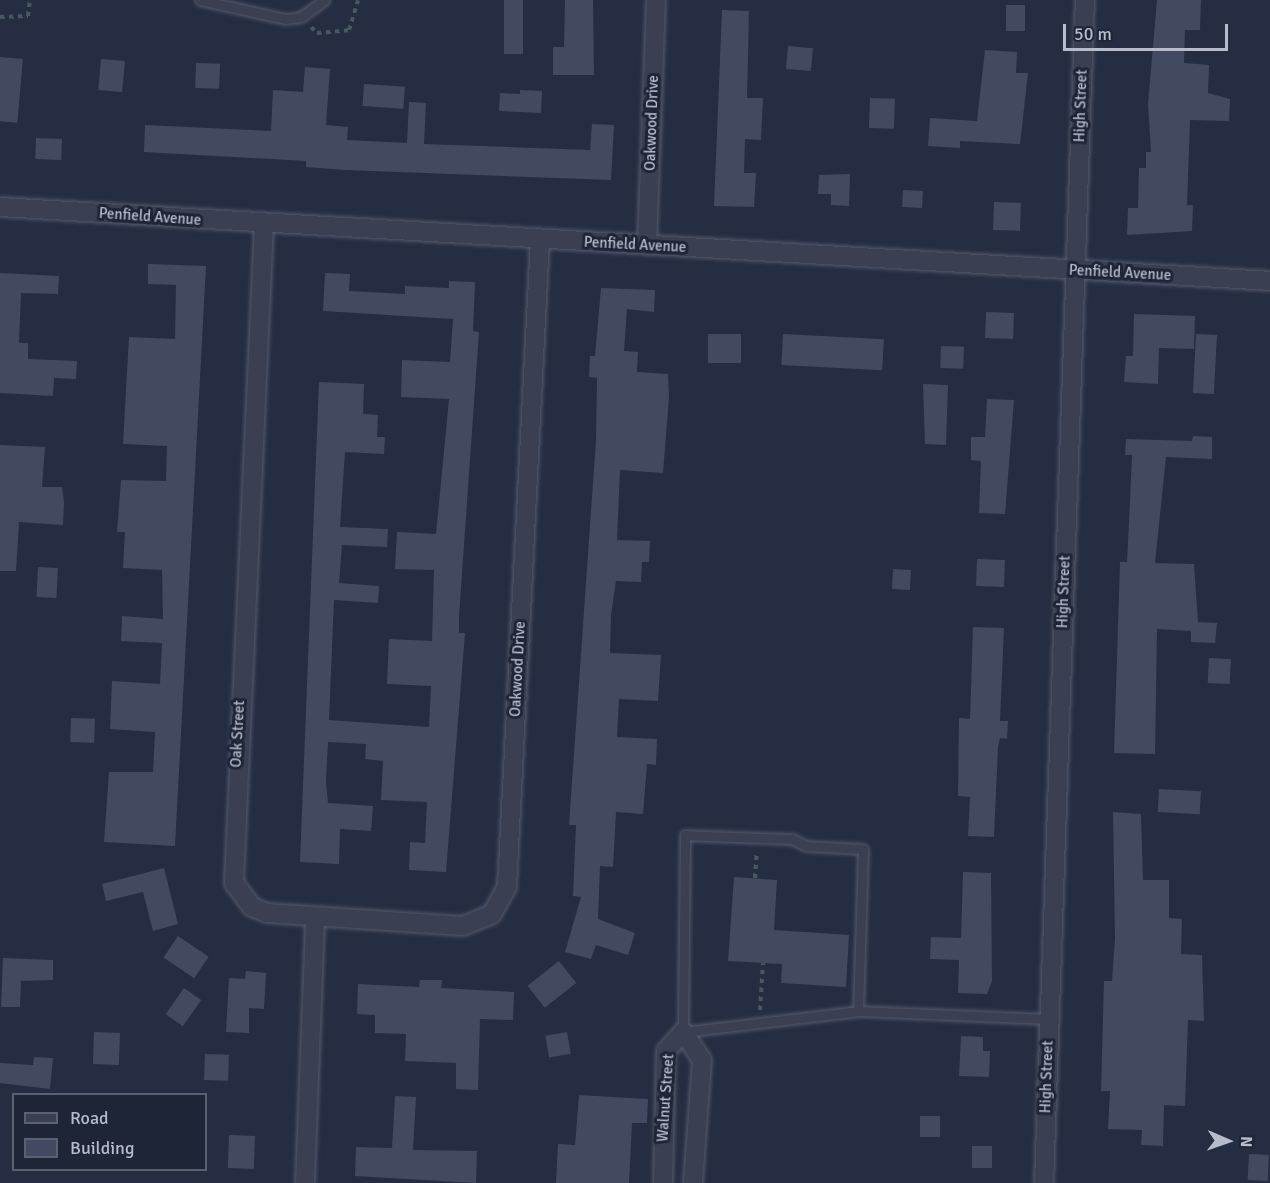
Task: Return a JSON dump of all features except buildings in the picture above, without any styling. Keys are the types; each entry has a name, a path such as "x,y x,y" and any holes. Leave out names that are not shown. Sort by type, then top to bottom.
{"street":[{"name":"Oakwood Drive","path":"647,245 656,0"},
{"name":"High Street","path":"1044,1183 1085,0"},
{"name":"Penfield Avenue","path":"0,207 1270,281"},
{"name":"Oak Street","path":"264,224 232,867 234,883 252,907 315,917"},
{"name":"Oakwood Drive","path":"315,917 463,926 492,914 504,895 540,239"},
{"path":"305,1183 315,917"},
{"name":"Walnut Street","path":"663,1183 666,1051 683,1032 702,1060 693,1183"}],"lane":[{"path":"200,0 285,19 301,17 324,0"},
{"path":"858,1011 863,849 806,846 792,838 686,834 683,1032 858,1011 1050,1019"}],"path":[{"path":"0,17 28,16 30,0"},
{"path":"317,33 349,30 358,0"},
{"path":"754,878 757,852"},
{"path":"760,1010 763,963"}]}
